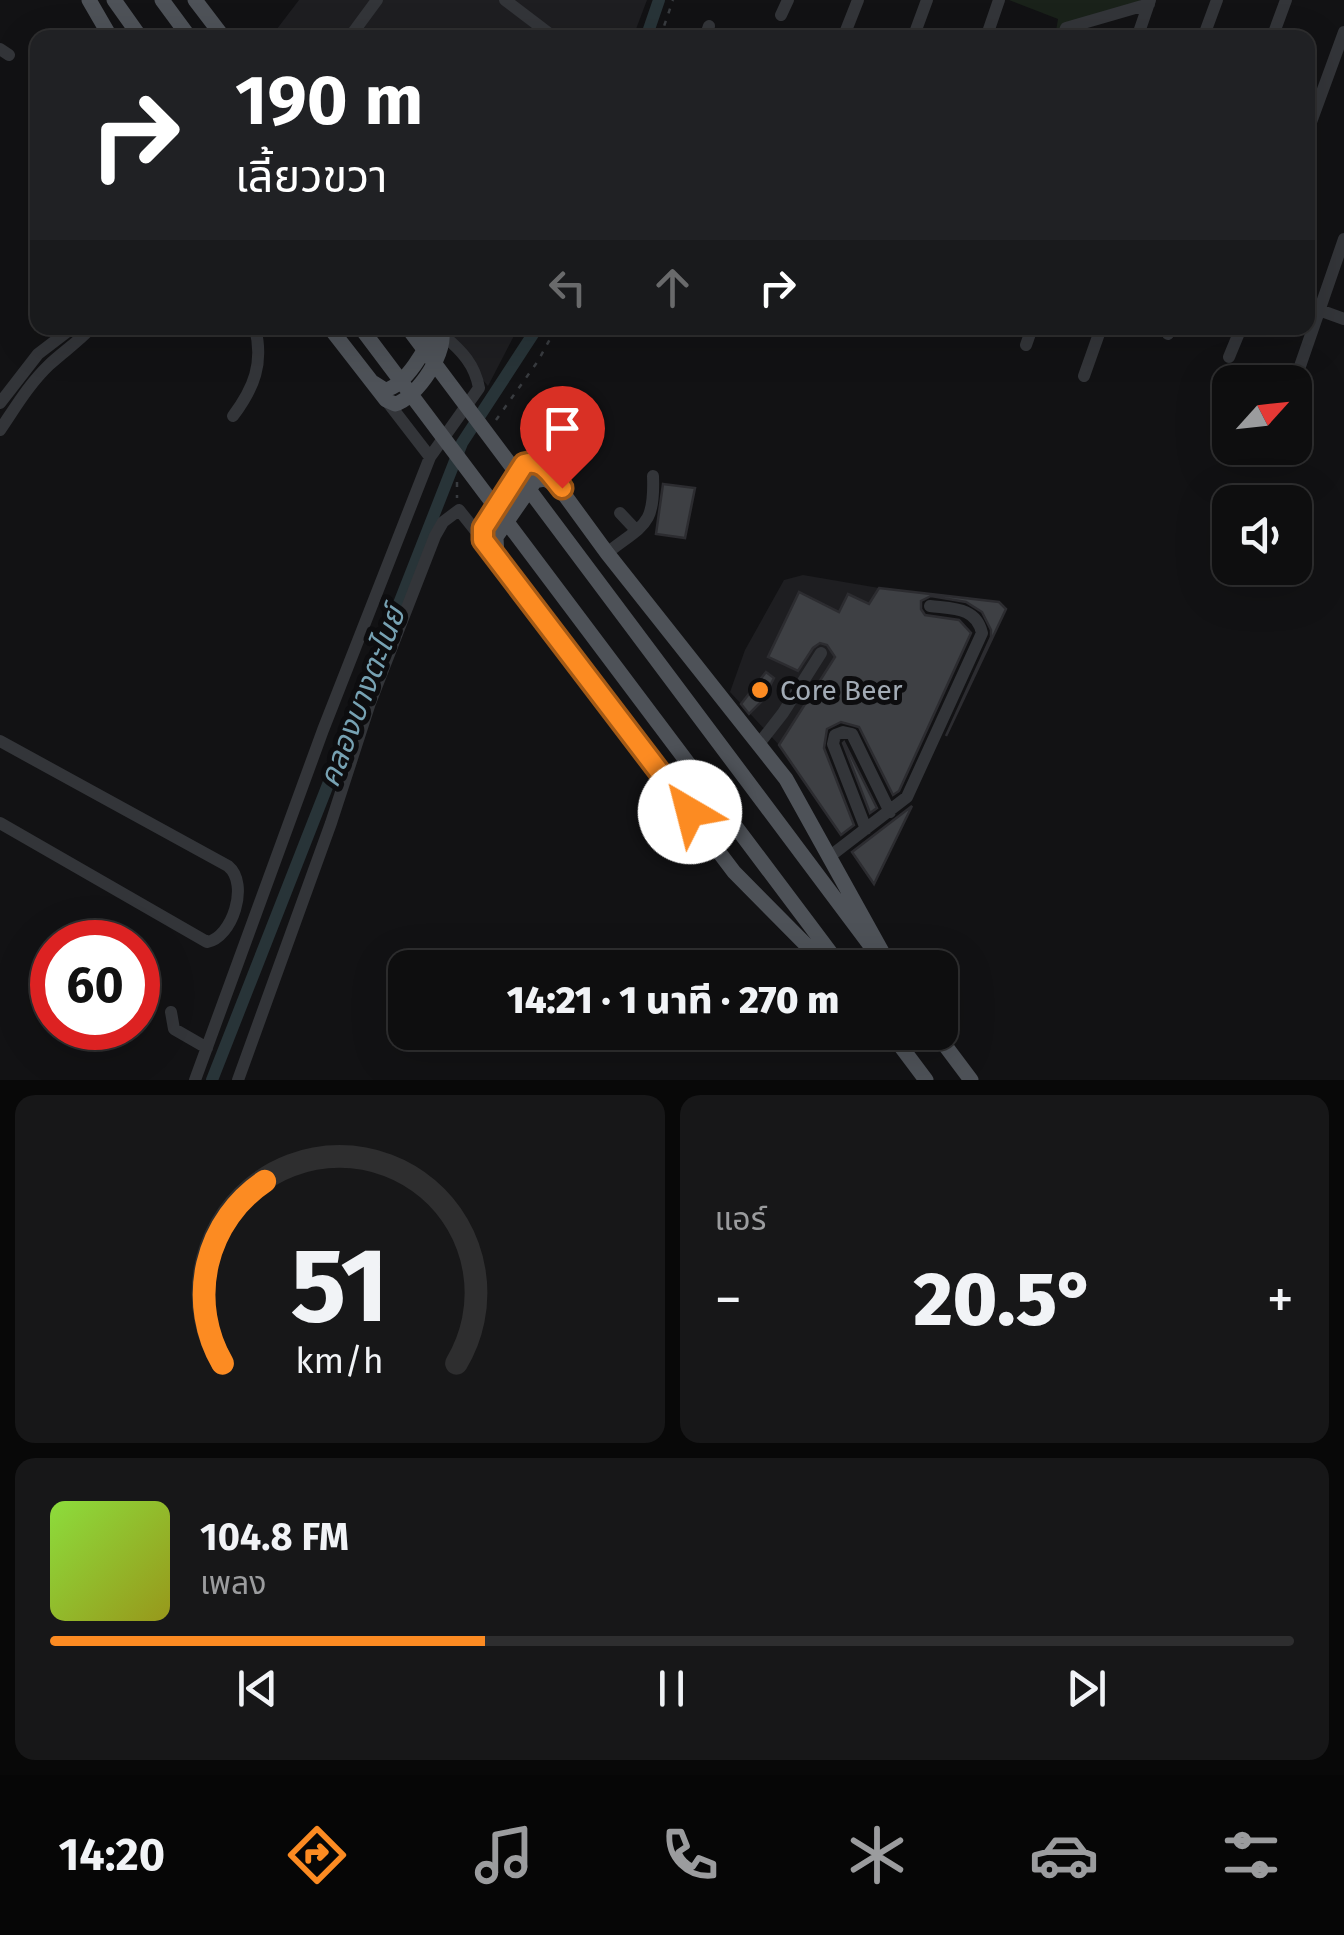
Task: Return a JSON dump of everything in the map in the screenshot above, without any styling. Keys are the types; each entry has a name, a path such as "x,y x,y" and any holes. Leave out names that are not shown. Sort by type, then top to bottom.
{"main road":[{"path":"90,0 107,30"},
{"path":"114,0 135,30"},
{"path":"162,0 184,30"},
{"path":"195,0 217,30"},
{"path":"336,335 386,400 400,404 416,392 443,347 440,335"},
{"path":"365,335 829,950"},
{"path":"413,335 876,950"},
{"path":"371,380 385,390 392,390 435,335"},
{"path":"811,950 734,872 483,540 483,528 524,464 542,464 562,488 607,553 786,780 879,950"},
{"path":"498,558 496,537 535,481 545,479 562,488"},
{"path":"744,774 758,788 772,784 776,774 761,750"},
{"path":"715,843 733,860 744,858 746,846 736,826"},
{"path":"904,1050 926,1080"},
{"path":"948,1050 971,1080"}],"street":[{"path":"355,30 377,0"},
{"path":"505,0 544,30"},
{"path":"781,16 788,0"},
{"path":"846,30 858,0"},
{"path":"916,30 927,0"},
{"path":"989,30 999,0"},
{"path":"1206,30 1217,0"},
{"path":"1275,30 1286,0"},
{"path":"1065,30 1079,22 1149,2"},
{"path":"1140,30 1149,2"},
{"path":"1315,111 1344,32"},
{"path":"1315,304 1344,239"},
{"path":"1315,309 1344,319"},
{"path":"0,403 38,354 63,335"},
{"path":"0,430 25,393 84,335"},
{"path":"233,416 250,393 258,372 255,335"},
{"path":"195,1080 323,730 430,457 479,388 468,358 444,335"},
{"path":"1026,345 1030,335"},
{"path":"1084,376 1098,335"},
{"path":"1229,357 1238,335"},
{"path":"1300,365 1307,335"},
{"path":"38,354 49,366"},
{"path":"386,400 430,457"},
{"path":"607,553 650,519 653,476"},
{"path":"238,1080 370,703 435,536 443,522 459,510 483,540"},
{"path":"620,513 636,530"},
{"path":"830,857 907,797 982,634 975,616 966,611 930,606"},
{"path":"761,750 820,653"},
{"path":"866,829 832,744 839,733 852,734 890,812"},
{"path":"0,741 228,866 240,881 239,895 222,934 206,942 0,823"},
{"path":"848,783 871,771"},
{"path":"171,1012 174,1028 207,1048"}],"path":[{"path":"663,30 673,0"},
{"path":"489,430 552,335"},
{"path":"457,482 459,510"}],"shaded area":[{"path":"299,0 647,0 636,30 276,30"},
{"path":"1009,0 1140,0 1137,8 1056,30 1058,19"},
{"path":"444,335 514,335 488,386"},
{"path":"803,575 879,588 779,745 730,692 745,650 784,580"}],"building":[{"path":"663,484 695,488 685,538 656,534"},
{"path":"879,588 999,602 1006,609 946,736 991,630 982,612 966,602 931,596 921,601 925,615 959,620 971,633 899,791 893,795 859,727 841,722 827,729 824,748 854,825 841,835 779,745 835,657 827,645 820,643 798,671 768,657 799,592 839,612 848,594 869,604"},
{"name":"Core Beer","path":"766,672 774,678 762,701 749,714 741,704"},
{"path":"843,743 877,808 870,813"},
{"path":"912,806 874,884 852,852"}],"waterway":[{"name":"คลองบางตะไนย์","path":"649,30 659,0"},
{"name":"คลองบางตะไนย์","path":"212,1080 462,443 532,335"}],"place":[{"name":"Core Beer","path":"760,690"}],"route":[{"path":"562,488 542,464 524,464 483,528 483,540 690,812"}]}
